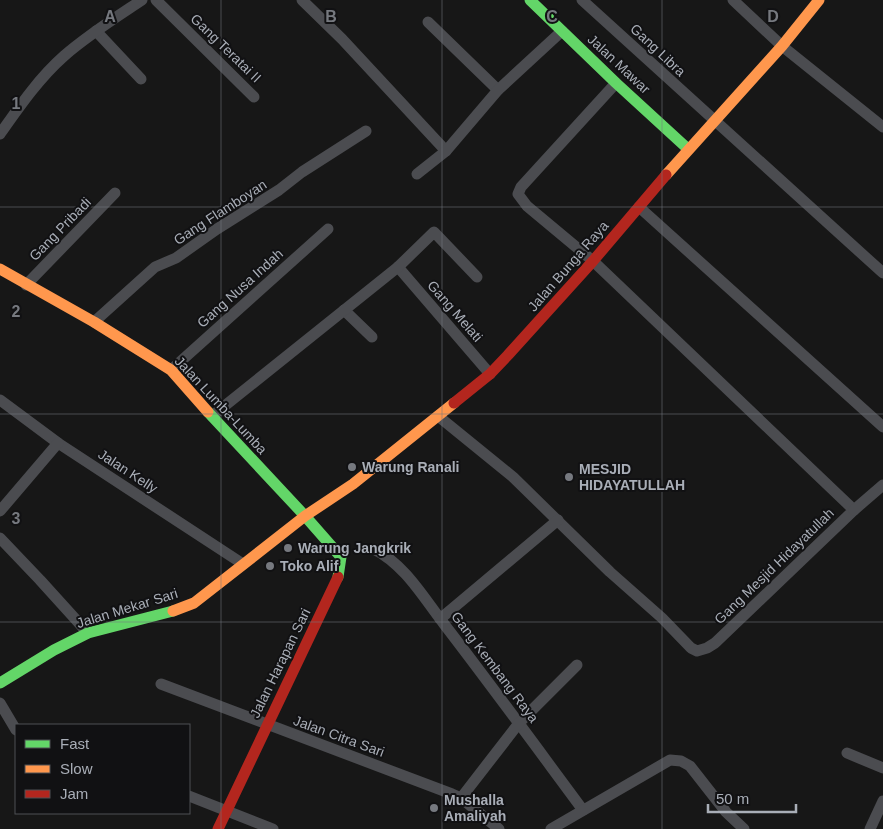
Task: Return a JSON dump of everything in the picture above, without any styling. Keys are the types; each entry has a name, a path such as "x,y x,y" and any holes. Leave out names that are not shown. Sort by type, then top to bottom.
{"street":[{"path":"0,134 28,96 62,58 96,31 142,0"},
{"name":"Gang Teratai II","path":"156,0 254,97"},
{"path":"302,0 342,39 446,151"},
{"name":"Jalan Mawar","path":"530,0 688,149"},
{"name":"Gang Libra","path":"582,0 883,274"},
{"path":"733,0 782,46 883,127"},
{"name":"Jalan Bunga Raya","path":"305,516 353,484 490,374 593,261 688,149 782,46 819,0"},
{"path":"428,22 498,90"},
{"path":"96,31 141,79"},
{"path":"417,174 446,151 498,90 562,31"},
{"name":"Gang Mesjid Hidayatullah","path":"438,416 513,477 610,572 662,618 691,648 697,651 716,643 854,510 593,261 527,206 518,194 616,83"},
{"name":"Gang Flamboyan","path":"94,322 155,267 176,258 366,131"},
{"name":"Gang Pribadi","path":"26,285 115,193"},
{"path":"639,207 883,427"},
{"name":"Gang Nusa Indah","path":"171,370 328,229"},
{"path":"212,416 398,267 434,232 477,278"},
{"name":"Gang Melati","path":"398,267 490,374"},
{"name":"Jalan Lumba-Lumba","path":"0,269 94,322 171,370 305,516"},
{"path":"344,310 372,337"},
{"name":"Jalan Kelly","path":"0,400 58,444 243,564"},
{"path":"0,511 58,444"},
{"path":"854,510 883,485"},
{"name":"Jalan Mekar Sari","path":"0,683 54,650 88,633 176,610 194,603 305,516"},
{"name":"Jalan Harapan Sari","path":"218,829 338,577 341,557 305,516"},
{"path":"440,619 558,520"},
{"path":"0,538 88,633"},
{"name":"Gang Kembang Raya","path":"374,549 387,556 402,569 583,810"},
{"path":"461,798 519,723 578,665"},
{"name":"Jalan Citra Sari","path":"161,684 461,798 499,829"},
{"path":"0,703 15,728"},
{"path":"847,753 883,768"},
{"path":"551,829 670,760 681,761 690,766 726,812 744,829"},
{"path":"190,796 273,829"},
{"path":"870,829 883,801"}],"traffic: fast":[{"path":"530,0 688,149"},
{"path":"208,412 341,557 338,577"},
{"path":"0,683 54,650 88,633 173,611"}],"traffic: slow":[{"path":"666,175 782,46 819,0"},
{"path":"0,269 94,322 171,370 208,412"},
{"path":"173,611 194,603 305,516 353,484 454,403"}],"traffic: jam":[{"path":"454,403 490,374 508,355 593,261 666,175"},
{"path":"218,829 338,577"}],"place":[{"name":"Warung Ranali","path":"352,467"},
{"name":"MESJID HIDAYATULLAH","path":"569,477"},
{"name":"Warung Jangkrik","path":"288,548"},
{"name":"Toko Alif","path":"270,566"},
{"name":"Mushalla Amaliyah","path":"434,808"}]}
